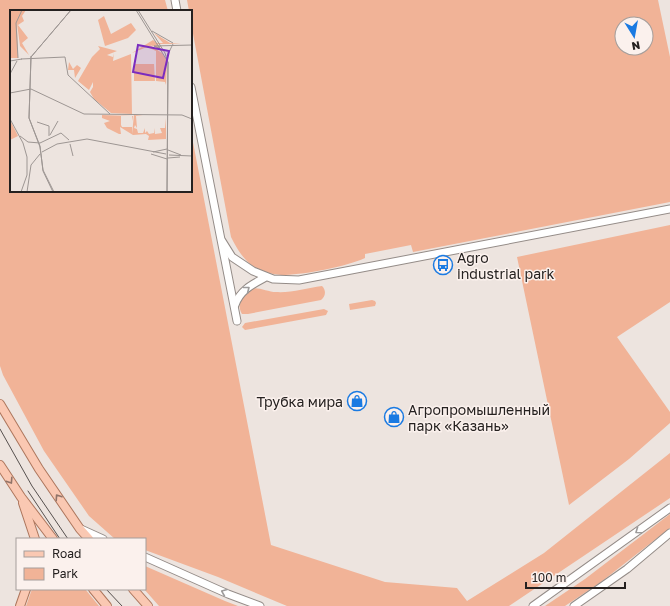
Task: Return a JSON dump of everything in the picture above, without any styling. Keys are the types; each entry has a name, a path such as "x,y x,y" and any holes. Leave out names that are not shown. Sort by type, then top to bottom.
{"main road":[{"path":"0,404 39,469 80,529 88,538"},
{"path":"0,465 21,497 52,538"},
{"path":"21,497 35,538"},
{"path":"20,606 26,590"},
{"path":"94,590 107,606"},
{"path":"134,590 148,606"}],"street":[{"path":"174,0 177,10"},
{"path":"192,92 237,321"},
{"path":"222,242 232,257 253,271 273,279 299,280 670,209"},
{"path":"235,307 238,298 245,289 266,277"},
{"path":"532,606 670,508"},
{"path":"80,529 101,538"},
{"path":"574,606 627,569 670,533"},
{"path":"146,557 228,594 260,606"}],"green space":[{"path":"0,0 165,0 168,10 10,10 10,192 192,192 192,137 271,545 385,582 457,588 467,601 544,553 670,453 670,498 509,606 287,606 218,577 146,550 146,538 114,538 89,516 44,451 3,375 0,366"},
{"path":"187,0 658,0 670,57 670,202 413,252 411,245 365,254 365,258 357,261 315,272 285,275 262,271 247,261 231,237 192,28 192,10 189,10"},
{"path":"670,225 670,302 617,337 670,412 670,423 629,459 569,505 517,257"},
{"path":"322,286 325,290 325,294 321,300 248,314 242,314 240,311 241,298 245,292 254,288 273,292 282,292"},
{"path":"372,300 376,303 375,306 350,310 349,304"},
{"path":"324,309 328,311 326,315 245,330 242,327 245,323"},
{"path":"670,514 670,528 601,582 565,606 545,606 585,579"},
{"path":"146,566 238,606 159,606 145,590"},
{"path":"32,590 86,590 99,606 26,606"}],"tram line":[{"path":"0,429 32,486 67,538"},
{"path":"28,491 59,538"},
{"path":"107,590 122,606"}],"place":[{"name":"Agro industrial park","path":"443,265"},
{"name":"Трубка мира","path":"357,401"},
{"name":"Агропромышленный парк «Казань»","path":"394,417"}]}
